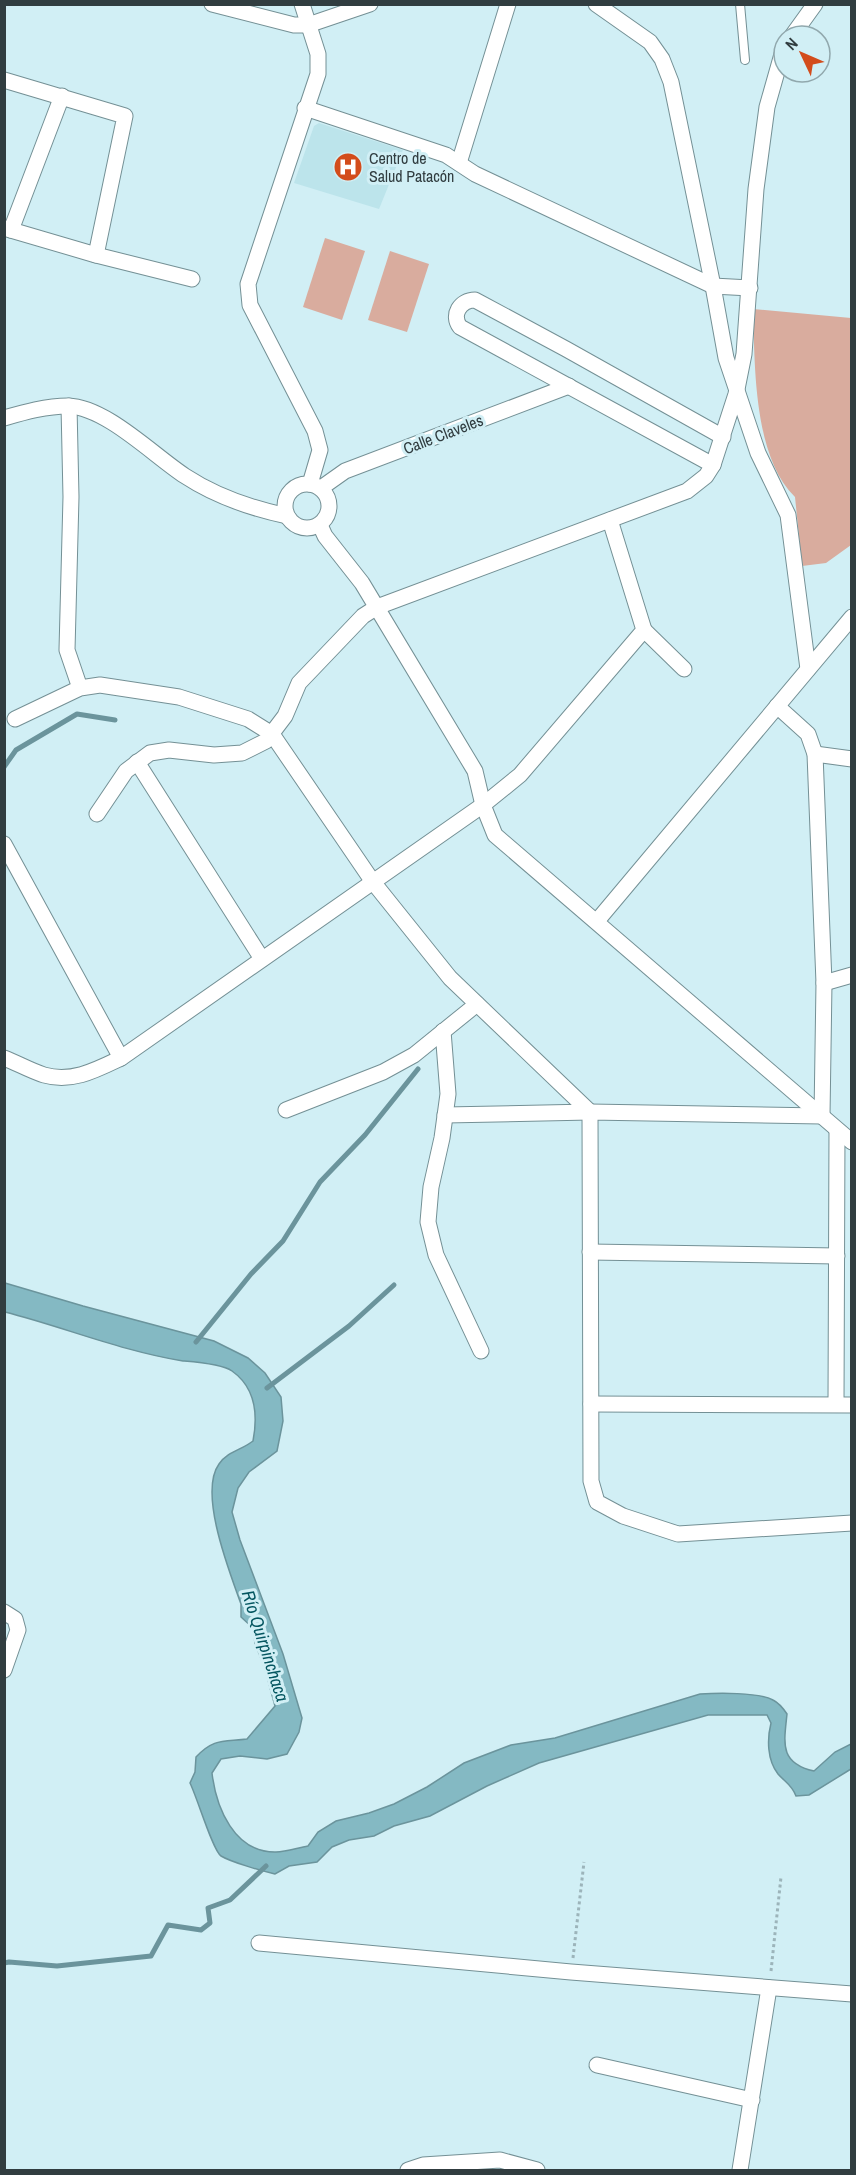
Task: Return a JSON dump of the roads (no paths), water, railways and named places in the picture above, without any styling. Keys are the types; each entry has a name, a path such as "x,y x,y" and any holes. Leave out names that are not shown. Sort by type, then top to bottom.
{"street":[{"path":"212,4 294,26 308,25 370,4"},
{"path":"302,4 318,54 318,74 248,284 250,305 315,431 320,450 316,486 329,500 330,507 325,520 320,525 305,529 291,522 287,516 285,509 288,496 297,487 316,486"},
{"path":"459,163 508,4"},
{"path":"596,4 650,42 662,59 671,82 726,358 736,394 758,453 788,515 808,669"},
{"path":"801,24 815,4"},
{"path":"4,80 125,116 96,255"},
{"path":"97,814 126,771 150,753 169,750 214,755 242,753 266,741 285,716 299,683 363,616 377,607 687,491 706,476 723,437 736,394 744,354 756,189 767,107 774,84"},
{"path":"62,96 8,229 96,255 192,279"},
{"path":"305,108 446,155 475,174 713,286 750,288"},
{"path":"712,465 460,327 456,322 456,314 460,306 468,300 475,300 566,348 723,437"},
{"name":"Calle Claveles","path":"316,486 345,471 569,386"},
{"path":"4,418 39,409 69,406 98,413 185,476 216,493 256,510 287,516"},
{"path":"69,406 71,497 67,650 80,688"},
{"path":"610,520 644,630 684,669"},
{"path":"320,525 325,536 362,583 475,771 483,806 495,835 852,1142"},
{"path":"597,921 852,617"},
{"path":"4,1058 45,1075 70,1077 88,1074 121,1058 483,806 520,775 644,630"},
{"path":"15,719 80,688 100,685 179,697 248,719 272,734 373,882 450,978 590,1112 591,1481 597,1502 623,1516 678,1534 852,1523"},
{"path":"777,706 808,734 815,754 824,983 822,1116"},
{"path":"815,754 852,759"},
{"path":"137,762 262,959"},
{"path":"4,844 121,1058"},
{"path":"824,983 852,975"},
{"path":"286,1110 383,1072 414,1054 477,1004"},
{"path":"443,1031 448,1094 431,1187 428,1222 436,1255 481,1351"},
{"path":"445,1115 590,1112 822,1116"},
{"path":"836,1404 837,1130"},
{"path":"590,1252 837,1256"},
{"path":"591,1404 852,1405"},
{"path":"4,1612 15,1618 18,1630 4,1670"},
{"path":"259,1943 571,1972 852,1994"},
{"path":"740,2170 769,1988"},
{"path":"597,2065 752,2100"},
{"path":"408,2170 423,2165 500,2160 537,2170"}],"lane":[{"path":"740,4 745,60"}],"water":[{"name":"Río Quirpinchaca","path":"5,1283 214,1341 248,1358 265,1373 281,1397 283,1421 277,1451 249,1472 238,1488 232,1512 240,1540 283,1654 302,1718 299,1732 287,1754 267,1759 240,1756 221,1759 212,1773 223,1813 238,1836 249,1845 261,1850 276,1852 308,1846 318,1832 336,1821 394,1804 427,1787 464,1763 511,1745 555,1738 700,1694 748,1694 773,1700 787,1714 786,1750 795,1763 814,1771 835,1752 851,1744 851,1769 809,1795 796,1796 774,1768 769,1742 771,1723 767,1715 708,1715 539,1763 487,1786 430,1816 394,1826 374,1836 349,1840 332,1847 317,1862 289,1866 275,1874 239,1864 221,1856 190,1783 195,1772 196,1757 214,1744 247,1739 275,1706 255,1643 253,1628 241,1617 241,1604 218,1533 212,1494 213,1477 219,1464 227,1456 253,1441 255,1412 251,1394 240,1378 232,1371 222,1367 160,1357 5,1312"}],"waterway":[{"path":"4,767 16,750 77,714 115,720"},
{"path":"196,1342 251,1274 283,1241 320,1182 365,1135 418,1069"},
{"path":"267,1388 349,1326 394,1285"},
{"path":"4,1963 57,1966 151,1956 168,1925 201,1930 210,1923 208,1908 230,1900 266,1866"}],"place":[{"name":"Centro de Salud Patacón","path":"348,167"}]}
